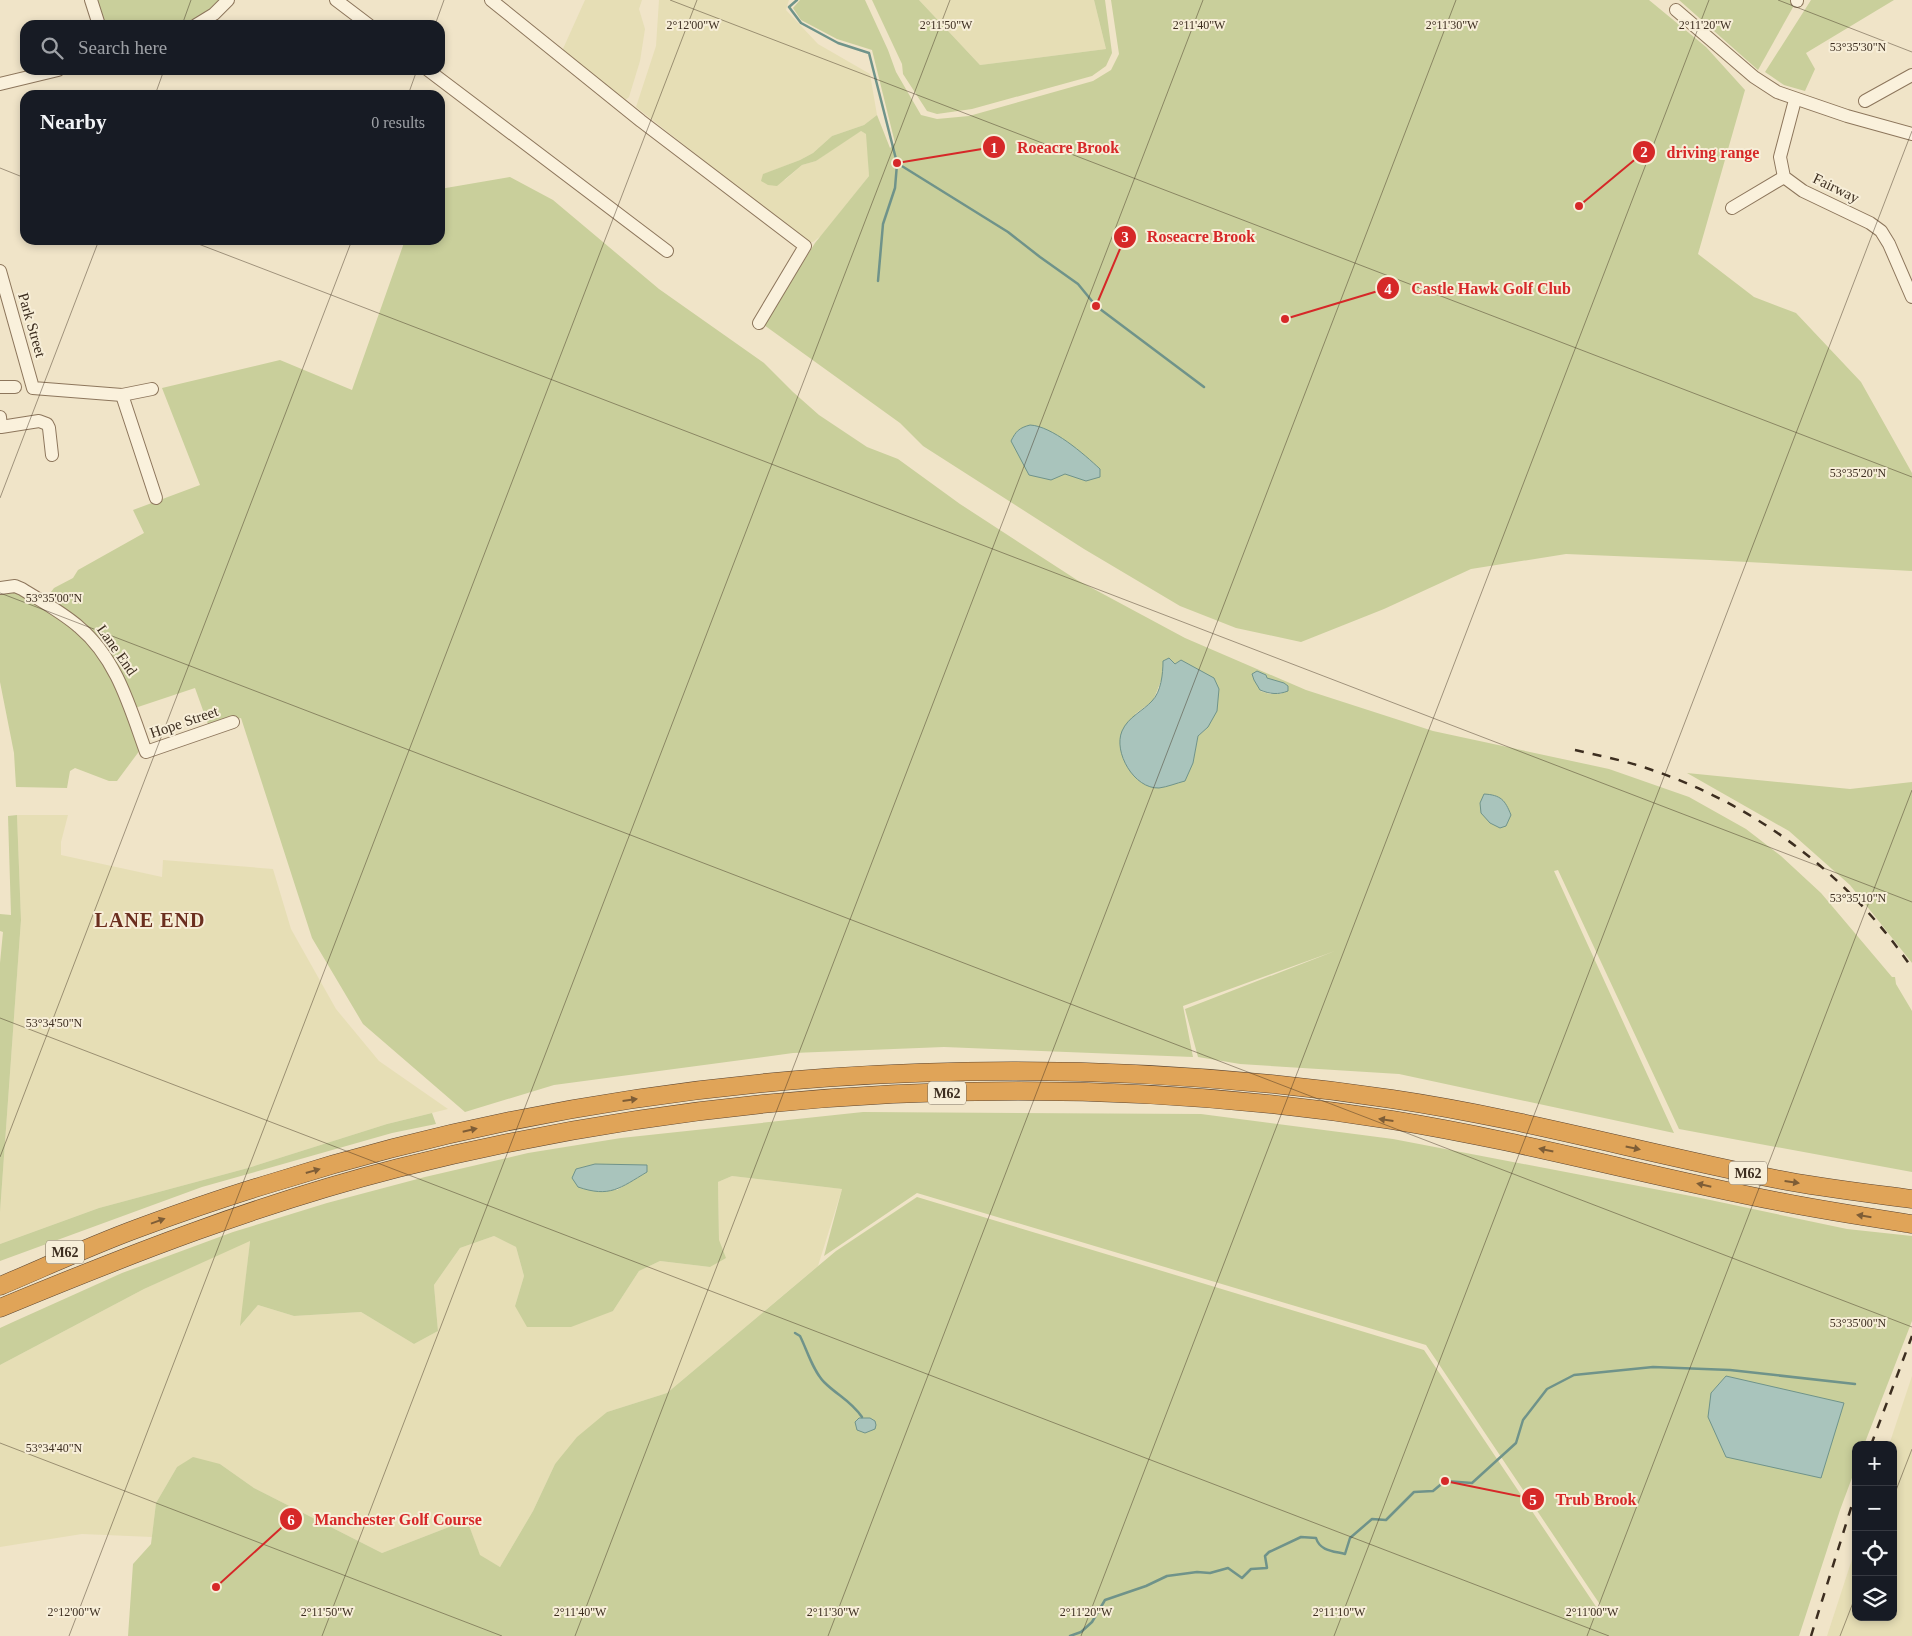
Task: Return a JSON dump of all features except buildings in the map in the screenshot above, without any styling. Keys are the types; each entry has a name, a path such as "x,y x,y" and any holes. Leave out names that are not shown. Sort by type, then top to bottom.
{"highway":[{"name":"M62","path":"0,1273 131,1231 279,1180 394,1148 502,1123 625,1101 712,1089 793,1080 908,1072 989,1070 1074,1071 1177,1076 1285,1085 1393,1099 1484,1115 1779,1180 1912,1199"},
{"name":"M62","path":"0,1308 181,1235 288,1200 396,1169 511,1143 619,1122 807,1100 928,1093 1075,1092 1178,1097 1284,1106 1389,1120 1482,1136 1777,1202 1912,1224"},
{"name":"M62","path":"0,1286 131,1231"},
{"name":"M62","path":"0,1315 83,1273"}],"street":[{"path":"91,0 97,20"},
{"path":"204,20 214,14 228,0"},
{"path":"336,0 362,20"},
{"path":"491,0 641,121 805,246 759,323"},
{"path":"1676,10 1754,76 1776,92 1795,100 1912,134"},
{"path":"4,83 37,75"},
{"path":"435,75 667,252"},
{"path":"1865,101 1912,75"},
{"path":"1732,208 1784,177 1780,157 1795,100"},
{"name":"Fairway","path":"1784,177 1803,191 1870,223 1881,231 1889,244 1912,297"},
{"name":"Park Street","path":"0,271 33,388 122,395"},
{"path":"0,387 15,387"},
{"path":"152,389 122,395 156,498"},
{"path":"0,417 1,427 39,421 47,424 52,455"},
{"name":"Lane End","path":"0,588 15,586 22,589 81,628 103,654 122,685 146,752"},
{"name":"Hope Street","path":"146,752 233,722"}],"shaded area":[{"path":"585,0 642,0 639,9 645,29 640,61 629,97 624,101 562,51"},
{"path":"659,0 789,0 786,10 818,44 870,74 877,115 864,125 832,136 813,153 800,160 764,174 785,180 802,165 816,161 854,134 861,131 867,134 869,176 822,235 813,242 807,242 636,107 656,46"},
{"path":"919,0 1094,0 1106,49 980,65"},
{"path":"17,815 68,815 61,842 61,855 162,877 163,860 273,869 291,929 336,1009 379,1061 448,1109 387,1124 248,1168 99,1208 0,1244 0,1212 21,920"},
{"path":"732,1176 842,1189 818,1266 667,1393 607,1412 555,1464 533,1511 500,1567 480,1556 467,1520 382,1553 254,1488 220,1464 177,1467 156,1503 152,1537 82,1534 0,1547 0,1365 144,1289 250,1240 241,1325 258,1305 294,1316 361,1312 414,1344 438,1331 434,1285 460,1248 494,1236 516,1247 524,1276 515,1306 613,1311 639,1271 660,1261 710,1267 719,1240 718,1182"},
{"path":"1912,1376 1912,1636 1827,1636 1852,1559 1852,1621 1897,1621 1897,1441 1890,1441"}],"green space":[{"path":"97,0 219,0 206,13 195,20 103,20"},
{"path":"800,0 865,0 896,72 921,115 937,119 969,116 1093,81 1111,70 1119,54 1111,0 1649,0 1706,47 1745,90 1698,254 1754,297 1796,313 1861,382 1912,473 1912,571 1566,554 1471,569 1384,609 1301,642 1236,628 1180,606 1084,549 923,446 900,423 764,325 815,243 869,176 866,134 861,131 816,161 802,165 777,186 768,185 761,181 763,174 800,160 813,153 832,136 864,125 877,115 890,148 895,143 872,50 837,39 801,20 793,8"},
{"path":"872,0 919,0 980,65 1106,49 1094,0 1105,0 1112,53 1106,66 1092,76 972,109 937,114 927,111 903,74 902,64"},
{"path":"1679,0 1797,0 1758,70"},
{"path":"1811,0 1894,0 1806,53 1815,69 1805,91 1784,85 1765,72"},
{"path":"510,177 553,200 659,289 764,363 819,415 867,447 898,459 960,504 1077,580 1185,638 1306,690 1433,731 1609,769 1689,797 1746,829 1781,856 1821,893 1892,977 1895,977 1896,984 1912,1011 1912,1172 1679,1129 1558,870 1554,871 1674,1133 1399,1074 1240,1064 1198,1057 1185,1009 1335,951 1183,1006 1193,1057 944,1047 793,1053 554,1085 465,1112 363,1024 312,938 241,718 209,727 195,688 135,708 126,683 47,597 54,588 73,578 78,570 144,533 133,510 200,485 162,388 280,360 352,390 403,245 445,245 445,188","holes":["1163,661 1175,664 1208,727 1198,736 1193,763 1135,714 1153,701 1163,676","1266,675 1282,694 1270,694 1260,691"]},
{"path":"14,591 23,593 84,635 119,684 140,750 117,781 109,781 75,768 70,771 67,788 16,787 14,753 0,682 0,594"},
{"path":"1687,773 1850,789 1912,782 1912,963 1850,885 1789,831"},
{"path":"17,815 21,920 0,1212 0,963 3,932 0,931 0,914 11,915 8,816"},
{"path":"863,1112 1201,1114 1393,1139 1696,1197 1847,1229 1912,1236 1912,1321 1866,1441 1852,1441 1852,1478 1799,1636 128,1636 133,1564 151,1544 156,1503 177,1467 193,1457 220,1464 254,1488 382,1553 467,1520 480,1555 500,1567 533,1511 555,1464 577,1437 607,1412 667,1393 836,1251 917,1197 1424,1350 1603,1617 1605,1612 1426,1345 917,1193 824,1256 842,1189 732,1176 718,1182 719,1240 726,1258 710,1267 660,1261 639,1271 613,1311 571,1327 527,1327 515,1306 524,1276 516,1247 494,1236 460,1248 434,1285 438,1331 414,1344 361,1312 294,1316 258,1305 240,1326 250,1241 144,1289 0,1365 0,1328 122,1273 233,1232 327,1203 425,1177 528,1153 621,1138","holes":["595,1164 647,1172 617,1190 576,1169"]},
{"path":"432,1113 436,1124 392,1133 202,1187 0,1261 0,1244 99,1208 248,1168 387,1124"}],"water":[{"path":"1030,425 1058,435 1100,469 1100,477 1086,481 1065,474 1051,480 1029,475 1011,441 1018,430"},
{"path":"1169,658 1175,664 1181,660 1214,678 1219,689 1217,711 1208,727 1198,736 1193,763 1185,781 1159,788 1150,787 1134,776 1128,768 1120,749 1120,740 1122,731 1128,722 1148,705 1158,693 1163,671 1163,661"},
{"path":"1257,671 1266,675 1267,678 1284,683 1288,686 1288,691 1274,694 1260,690 1252,674"},
{"path":"1484,794 1502,799 1507,806 1511,815 1506,826 1500,828 1490,823 1481,813 1480,803"},
{"path":"595,1164 647,1165 647,1172 614,1190 598,1192 578,1187 572,1178 576,1169"},
{"path":"1726,1376 1844,1403 1821,1478 1726,1457 1708,1417 1711,1393"},
{"path":"859,1418 870,1418 875,1421 875,1429 865,1433 857,1430 855,1422"}],"waterway":[{"path":"797,0 789,7 801,23 838,43 869,53 897,163 1008,232 1078,284 1096,306 1204,387"},
{"path":"878,281 883,224 895,188 897,164"},
{"path":"795,1333 800,1336 820,1377 829,1387 853,1406 862,1417"},
{"path":"1070,1636 1081,1632 1092,1622 1105,1600 1146,1586 1167,1576 1197,1572 1210,1573 1228,1568 1242,1578 1251,1569 1267,1568 1265,1556 1269,1552 1301,1537 1316,1538 1324,1548 1345,1554 1350,1538 1372,1519 1386,1520 1414,1492 1433,1491 1445,1481 1472,1483 1516,1443 1523,1420 1547,1389 1574,1375 1653,1367 1730,1370 1855,1384"}],"railway":[{"path":"1575,750 1633,764 1691,785 1728,803 1764,824 1830,874 1860,903 1912,968"},
{"path":"1873,1441 1912,1336"},
{"path":"1811,1636 1852,1505"}],"place":[{"name":"Roeacre Brook","path":"897,163"},
{"name":"driving range","path":"1579,206"},
{"name":"Roseacre Brook","path":"1096,306"},
{"name":"Castle Hawk Golf Club","path":"1285,319"},
{"name":"Trub Brook","path":"1445,1481"},
{"name":"Manchester Golf Course","path":"216,1587"}],"district":[{"name":"LANE END","path":"150,920"}]}
